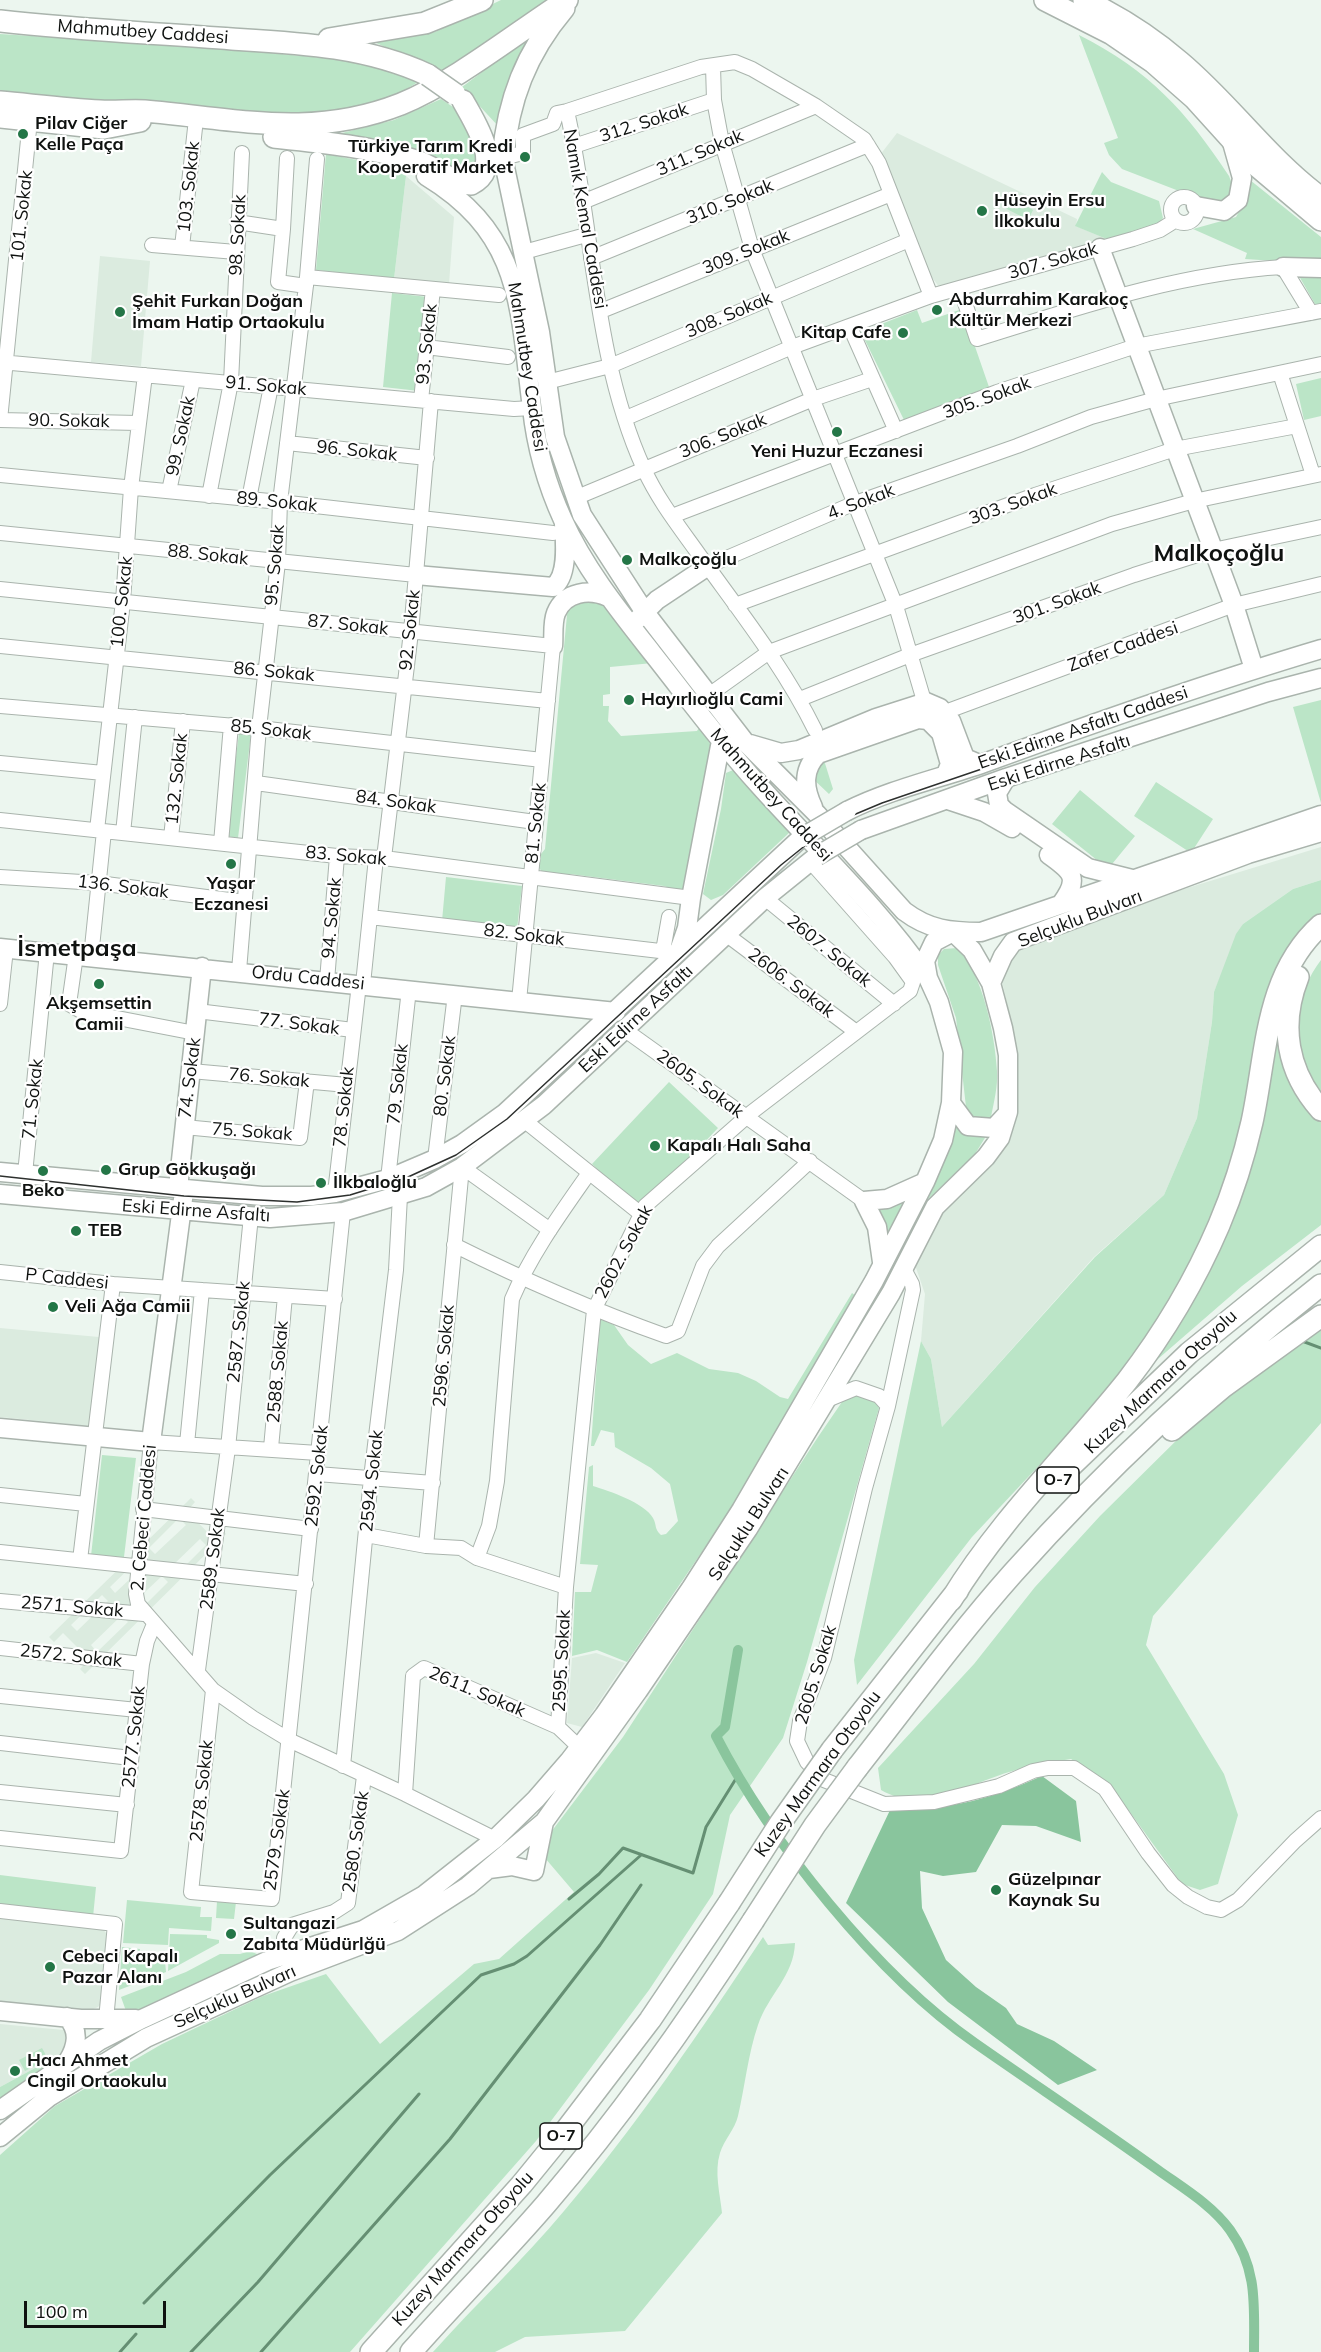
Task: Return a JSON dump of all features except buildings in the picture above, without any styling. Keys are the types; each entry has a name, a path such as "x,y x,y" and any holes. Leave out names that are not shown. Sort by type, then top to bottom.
{"highway":[{"path":"286,43 392,31 482,0"},
{"path":"0,102 308,125 369,115 429,90 569,0"},
{"path":"503,158 507,121 520,77 539,42 569,0"},
{"path":"1045,0 1082,17 1136,49 1194,98 1251,161 1321,220"},
{"path":"1084,0 1116,17 1180,61 1268,153 1321,198"},
{"name":"Mahmutbey Caddesi","path":"0,21 286,43"},
{"path":"0,25 29,24"},
{"path":"286,43 381,56 428,75 459,98 485,126 503,158"},
{"path":"101,111 140,121 298,139 382,153 418,161 463,183 478,181 486,168 485,145 459,98"},
{"path":"0,117 104,128 140,121"},
{"path":"195,128 221,119"},
{"path":"951,1599 976,1559 1005,1520 1126,1381 1186,1292 1220,1224 1240,1166 1252,1120 1277,994 1294,954 1321,925"},
{"path":"1321,943 1300,971 1292,991 1287,1024 1290,1052 1298,1077 1321,1110"},
{"name":"Kuzey Marmara Otoyolu","path":"371,2352 522,2184 566,2130 650,2020 781,1822 832,1750 951,1599 1043,1495 1158,1381 1226,1321 1321,1246"},
{"name":"Kuzey Marmara Otoyolu","path":"411,2352 546,2204 592,2146 686,2022 815,1825 857,1768 1012,1575 1154,1427 1228,1360 1321,1285"},
{"path":"1012,1575 1062,1537 1185,1418 1270,1351 1321,1316"}],"main road":[{"path":"1196,206 1224,211 1238,200 1242,178 1231,139"},
{"name":"Mahmutbey Caddesi","path":"382,153 446,188 467,206 490,233 505,259 518,296 532,408 559,528 608,597 721,741 854,887 910,952 928,978"},
{"name":"Mahmutbey Caddesi","path":"503,158 524,252 555,436 575,498 615,571 745,742 817,814 904,911 926,925 952,932"},
{"path":"1100,248 1234,605 1254,669"},
{"path":"1283,267 1321,268"},
{"path":"416,576 553,587 560,579 564,557 559,528"},
{"path":"636,633 637,623 644,611 708,566"},
{"path":"553,646 556,613 565,601 588,591 608,597"},
{"name":"Eski Edirne Asfaltı Caddesi","path":"847,811 1118,714 1321,649"},
{"name":"Eski Edirne Asfaltı","path":"0,1194 270,1218 344,1212 426,1187 462,1167 525,1121 765,898 813,859 861,830 1006,778 1245,700 1321,678"},
{"path":"932,711 949,757 950,764 946,774"},
{"path":"817,814 805,786 809,762 818,754 918,719 932,711"},
{"path":"745,742 765,750 781,753 799,750 876,718 932,711 951,721 965,758 979,764"},
{"path":"670,952 685,938 721,741"},
{"path":"1006,778 997,793 999,805 1005,811 1088,868 1131,879"},
{"path":"948,800 972,806 1004,822 1064,866 1074,881 1072,889 1061,904"},
{"name":"Eski Edirne Asfaltı","path":"0,1172 262,1196 335,1193 388,1179 435,1159 462,1144 506,1113 616,1012 670,952 801,838 847,811"},
{"name":"Selçuklu Bulvarı","path":"952,932 981,932 1321,815"},
{"name":"Selçuklu Bulvarı","path":"0,2137 49,2097 110,2058 157,2033 290,1972 398,1931 436,1909 488,1869 544,1821 638,1691 748,1529 904,1269 935,1207 986,1157 1000,1138 1008,1112 1008,1054 991,984 1003,956 1013,942 1248,855 1321,832"},
{"path":"928,978 926,961 929,949 942,936 952,932 972,950 991,984"},
{"name":"Ordu Caddesi","path":"3,948 616,1012"},
{"name":"74. Sokak","path":"178,1211 184,1127 202,967"},
{"name":"Selçuklu Bulvarı","path":"0,2110 99,2041 142,2019 267,1961 363,1930 424,1895 495,1839 536,1798 579,1747 691,1588 735,1520 882,1265 925,1182 943,1140 951,1103 953,1052 939,1002 928,978"},
{"path":"951,1103 968,1126 982,1129 994,1128 1008,1112"},
{"path":"882,1265 877,1227 864,1201 887,1199 925,1182"},
{"name":"2. Cebeci Caddesi","path":"151,1442 171,1288 178,1211"},
{"path":"0,1428 151,1442"},
{"path":"488,1869 512,1866 534,1871 544,1821"},
{"path":"0,2011 106,2020 142,2019"},
{"path":"49,2097 96,2053 99,2041 90,2024 74,2018"},
{"path":"68,2061 76,2045 74,2018"}],"street":[{"name":"Namık Kemal Caddesi","path":"815,730 800,699 672,516 643,468 610,366 586,235 585,201 567,111 713,66 735,62 816,106 864,139 879,163 931,296"},
{"path":"713,66 714,100 722,143 736,200 752,249 896,606 910,656 932,711"},
{"name":"312. Sokak","path":"574,147 714,100"},
{"name":"311. Sokak","path":"585,201 816,106"},
{"path":"503,158 523,153 523,135 553,124 557,113 567,111"},
{"name":"101. Sokak","path":"0,420 3,362 30,120"},
{"name":"103. Sokak","path":"182,247 195,128"},
{"name":"310. Sokak","path":"591,258 868,145"},
{"name":"98. Sokak","path":"209,496 231,382 242,153"},
{"path":"287,158 278,282 306,281 499,295"},
{"name":"95. Sokak","path":"239,971 259,728 278,562 280,502 306,281 317,159"},
{"name":"309. Sokak","path":"601,311 891,194"},
{"path":"1188,197 1196,206 1196,214 1191,220 1184,222 1176,220 1171,210 1176,200 1188,197"},
{"name":"307. Sokak","path":"626,418 792,347 931,296 1160,230 1176,220"},
{"path":"237,222 283,229"},
{"path":"524,252 586,235"},
{"name":"308. Sokak","path":"547,382 610,366 909,240"},
{"path":"152,245 236,252"},
{"path":"960,288 977,339 1117,296 1240,270 1283,267 1316,312"},
{"name":"93. Sokak","path":"426,401 426,347 434,289"},
{"name":"305. Sokak","path":"672,516 997,393 1136,346 1316,312"},
{"path":"850,327 896,431"},
{"path":"426,347 508,357"},
{"name":"91. Sokak","path":"3,362 514,409 532,408"},
{"name":"4. Sokak","path":"708,566 855,503 1017,446 1091,417 1156,399 1321,364"},
{"path":"709,695 769,652 1112,524 1194,501 1317,475 1297,426 1280,373"},
{"name":"100. Sokak","path":"83,956 98,883 103,774 123,601 130,488 145,375"},
{"name":"306. Sokak","path":"575,498 813,399 872,379"},
{"name":"99. Sokak","path":"169,491 193,380"},
{"path":"249,499 271,386"},
{"name":"92. Sokak","path":"361,984 390,800 411,632 426,458 426,401"},
{"name":"90. Sokak","path":"0,420 138,423"},
{"name":"303. Sokak","path":"735,606 1035,495 1175,449 1297,426"},
{"name":"96. Sokak","path":"287,443 426,458"},
{"name":"89. Sokak","path":"0,475 421,518 559,528"},
{"name":"301. Sokak","path":"800,699 910,656 1134,575 1213,550 1321,527"},
{"name":"88. Sokak","path":"0,533 416,576"},
{"name":"Zafer Caddesi","path":"932,711 1045,676 1234,605 1321,584"},
{"name":"87. Sokak","path":"0,589 553,646"},
{"name":"86. Sokak","path":"0,646 548,701"},
{"name":"81. Sokak","path":"519,1001 553,646"},
{"name":"85. Sokak","path":"0,706 231,725 542,760"},
{"path":"123,833 135,717"},
{"name":"132. Sokak","path":"171,838 183,721"},
{"path":"221,843 231,725"},
{"path":"0,763 103,774"},
{"name":"84. Sokak","path":"256,783 535,822"},
{"name":"83. Sokak","path":"0,819 337,856 380,858 691,898"},
{"name":"94. Sokak","path":"327,981 337,856"},
{"name":"2602. Sokak","path":"566,1587 594,1310 641,1214 657,1193 746,1117 909,991 912,982 895,957 813,859"},
{"name":"136. Sokak","path":"0,877 98,883 245,902"},
{"name":"2607. Sokak","path":"765,898 894,1004"},
{"name":"82. Sokak","path":"370,917 670,952"},
{"path":"669,917 670,952"},
{"name":"2606. Sokak","path":"727,935 855,1031"},
{"path":"0,1004 3,948"},
{"name":"71. Sokak","path":"25,1174 47,952"},
{"name":"77. Sokak","path":"83,956 69,1004 81,1011 353,1030"},
{"name":"78. Sokak","path":"335,1193 353,1030 361,984"},
{"name":"79. Sokak","path":"388,1179 409,989"},
{"name":"80. Sokak","path":"435,1159 455,994"},
{"name":"2605. Sokak","path":"625,1030 864,1201"},
{"name":"76. Sokak","path":"192,1071 347,1085"},
{"name":"75. Sokak","path":"184,1127 300,1138 307,1081"},
{"path":"525,1121 641,1214"},
{"path":"454,1245 520,1279 594,1310 666,1336 678,1331 704,1266 718,1246 810,1161"},
{"path":"462,1167 550,1230"},
{"name":"2596. Sokak","path":"426,1545 462,1167"},
{"path":"477,1558 489,1526 495,1499 512,1299 520,1279 589,1173"},
{"name":"2594. Sokak","path":"343,1766 371,1478 396,1270 400,1196"},
{"name":"2592. Sokak","path":"291,1741 318,1453 344,1212"},
{"name":"2587. Sokak","path":"228,1448 251,1216"},
{"path":"888,1406 913,1290 904,1269"},
{"name":"P Caddesi","path":"0,1272 113,1284 334,1299"},
{"path":"80,1560 113,1284"},
{"path":"187,1444 202,1290"},
{"name":"2588. Sokak","path":"271,1448 285,1296"},
{"path":"826,1401 842,1392 856,1388 879,1396 888,1406"},
{"name":"2605. Sokak","path":"888,1406 866,1484 824,1658 800,1720 796,1741 807,1762 824,1780 884,1804 934,1802 999,1786 1048,1768 1074,1768 1105,1789 1148,1853 1173,1885 1207,1907 1221,1910 1238,1900 1295,1841 1321,1818"},
{"path":"151,1442 228,1448 271,1448 318,1453"},
{"name":"2. Cebeci Caddesi","path":"151,1442 136,1594 144,1614 198,1670 213,1690 291,1741 495,1839"},
{"name":"2589. Sokak","path":"198,1670 228,1448"},
{"path":"317,1474 433,1483"},
{"path":"0,1495 86,1504"},
{"path":"143,1509 311,1528"},
{"name":"2595. Sokak","path":"366,1535 461,1548 477,1558 566,1587 558,1727"},
{"path":"0,1552 306,1584"},
{"name":"2571. Sokak","path":"0,1601 144,1614"},
{"name":"2577. Sokak","path":"0,1838 121,1851 142,1664 147,1641 154,1624"},
{"name":"2572. Sokak","path":"0,1648 142,1664"},
{"name":"2611. Sokak","path":"405,1794 413,1676 418,1670 432,1670 558,1727 579,1747"},
{"name":"2578. Sokak","path":"192,1892 213,1690"},
{"path":"0,1696 137,1710"},
{"name":"2579. Sokak","path":"192,1892 272,1899 291,1741"},
{"path":"0,1743 131,1758"},
{"name":"2580. Sokak","path":"284,1938 292,1925 334,1912 348,1903 364,1776"},
{"path":"0,1792 127,1805"},
{"path":"0,1911 115,1924 106,2020"}],"shaded area":[{"name":"Hüseyin Ersu İlkokulu","path":"897,133 1077,219 1076,226 1109,240 940,288 927,271 880,155"},
{"path":"406,176 454,217 449,284 394,279"},
{"name":"Şehit Furkan Doğan İmam Hatip Ortaokulu","path":"100,256 150,261 141,366 91,362"},
{"path":"1321,847 1321,880 1293,889 1243,924 1214,992 1212,1022 1197,1118 1164,1195 1094,1257 942,1427 931,1359 921,1341 925,1294 914,1262 938,1213 1013,1118 1018,1052 1002,981 1011,950 1083,920"},
{"path":"0,1328 99,1337 90,1426 0,1417"},
{"path":"191,1498 195,1502 187,1511 213,1538 222,1529 226,1534 85,1674 80,1669 89,1659 63,1633 54,1642 49,1637","holes":["179,1518 186,1525 155,1554 149,1548","200,1539 206,1545 176,1575 170,1568","142,1556 148,1562 115,1593 110,1587","162,1576 168,1582 136,1614 129,1607","102,1595 108,1601 77,1631 71,1625","121,1616 128,1622 97,1652 91,1645"]},
{"path":"596,1653 625,1663 582,1727 567,1723 572,1658"},
{"name":"Cebeci Kapalı Pazar Alanı","path":"0,1907 93,1917 110,1938 104,2000 98,2007 79,2015 0,2007"},
{"name":"Hacı Ahmet Cingil Ortaokulu","path":"0,2024 64,2030 67,2034 67,2045 59,2055 0,2087"}],"green space":[{"path":"501,0 556,0 443,73 374,42 435,32"},
{"path":"541,28 499,127 462,87"},
{"path":"0,34 141,42 335,59 385,69 418,82 386,102 324,117 212,112 0,92"},
{"path":"1079,35 1126,63 1146,78 1181,112 1229,176 1234,189 1223,208 1122,169 1109,155 1104,143 1118,138"},
{"path":"441,99 456,109 483,159 467,176 397,143 334,135 394,120"},
{"path":"326,154 383,165 406,176 394,279 316,270"},
{"path":"1102,172 1111,182 1159,201 1163,218 1159,223 1109,240 1075,226"},
{"path":"1250,180 1321,237 1321,264 1245,259 1247,253 1193,229 1236,217 1246,199"},
{"path":"1011,197 1033,210 1028,220 1005,208"},
{"path":"1299,276 1321,277 1321,304 1315,304"},
{"path":"392,293 428,297 419,391 383,387"},
{"path":"962,309 989,387 904,420 861,332 917,310 922,323"},
{"path":"1321,378 1321,416 1304,420 1296,384"},
{"path":"600,599 653,663 610,667 610,694 603,695 603,706 609,706 608,721 621,736 697,731 700,726 715,752 687,887 679,891 664,886 570,874 569,877 543,873 539,868 541,854 545,849 567,615 576,603"},
{"path":"1321,700 1321,803 1293,707"},
{"path":"239,733 251,734 238,838 226,836"},
{"path":"823,757 833,789 829,794 810,776"},
{"path":"733,770 769,804 767,809 791,831 723,895 711,900 703,894 721,809 726,773"},
{"path":"1156,782 1213,819 1191,853 1134,816"},
{"path":"1080,790 1135,836 1108,869 1052,824"},
{"path":"446,877 522,886 517,929 442,921"},
{"path":"1321,880 1321,917 1303,931 1233,1166 1212,1225 1170,1306 1103,1397 972,1537 857,1685 854,1660 921,1341 931,1359 942,1427 1095,1257 1164,1195 1197,1118 1212,1022 1214,992 1236,934 1243,924 1293,889"},
{"path":"957,948 966,959 981,989 994,1041 996,1088 991,1117 985,1121 967,1116 956,1018 938,965 938,955 944,949"},
{"path":"1321,960 1321,1095 1307,1074 1301,1057 1297,1028 1301,999 1306,985"},
{"path":"1279,1021 1321,1120 1321,1225 1242,1286 1151,1365 1193,1297"},
{"path":"669,1082 718,1128 640,1210 592,1164"},
{"path":"952,1117 988,1133 975,1154 923,1204"},
{"path":"909,1197 888,1240 882,1217 872,1204"},
{"path":"852,1293 856,1296 729,1512 627,1662 597,1650 572,1656 575,1592 591,1592 598,1565 580,1564 589,1467 593,1465 593,1486 626,1498 642,1507 653,1518 657,1531 661,1535 666,1534 678,1521 670,1484 651,1468 615,1447 614,1433 601,1430 594,1446 591,1446 600,1319 614,1325 628,1345 651,1364 677,1353 709,1369 738,1373 756,1381 780,1397 788,1399"},
{"path":"1321,1325 1321,1423 1153,1616 1146,1645 1224,1774 1238,1815 1218,1884 1200,1890 1182,1884 1111,1786 1071,1759 1016,1770 931,1798 897,1797 881,1790 878,1768 974,1664 1035,1587 1100,1516 1191,1426"},
{"path":"855,1393 875,1400 879,1408 807,1662 783,1738 730,1815 713,1894 649,1990 536,2141 350,2352 0,2352 0,2155 55,2106 162,2044 263,1996 326,1974 380,2044 474,1964 499,1959 574,1892 545,1858 545,1840 623,1737 844,1399"},
{"path":"102,1455 136,1458 124,1557 91,1556"},
{"path":"1042,1776 1076,1801 1081,1842 1036,1826 1002,1825 976,1872 943,1876 920,1871 922,1908 946,1960 976,1987 1006,2008 1017,2024 1054,2041 1097,2070 1058,2085 948,2002 846,1903 891,1808 933,1807 969,1802 1003,1792"},
{"path":"0,1875 96,1887 93,1917 0,1907"},
{"path":"127,1900 201,1907 200,1917 212,1917 211,1931 169,1928 168,1945 123,1943"},
{"path":"217,1901 236,1902 234,1919 216,1918"},
{"path":"170,1934 207,1935 207,1938 219,1940 219,1943 168,1971"},
{"path":"763,1937 768,1945 795,1943 794,1955 785,1976 762,2014 749,2059 738,2116 718,2160 717,2175 722,2213 625,2331 525,2337 495,2352 433,2352 532,2247 591,2178 667,2077"},
{"path":"277,1945 278,1950 131,2015 126,2011 121,1997 186,1972 220,1954 240,1954 250,1951 259,1955"},
{"path":"122,1947 140,1949 140,1960 165,1961 166,1972 119,1990"},
{"path":"67,2045 59,2058 0,2103 0,2087 59,2055"},
{"path":"42,2048 48,2059 25,2071 19,2060"}],"waterway":[{"path":"1302,1341 1321,1348"},
{"path":"738,1650 725,1727 716,1736 765,1819 829,1903 864,1944 938,2015 1187,2190 1223,2221 1239,2245 1250,2274 1254,2303 1254,2352"},
{"path":"569,1899 599,1874 623,1848 693,1873 706,1827 737,1777"},
{"path":"144,2303 270,2175 481,1975 514,1964 527,1956 640,1856"},
{"path":"261,2352 450,2139 600,1945 641,1885"},
{"path":"191,2352 258,2282 419,2094"},
{"path":"120,2352 136,2334"}],"tram line":[{"path":"0,1176 184,1196 297,1202 350,1195 408,1177 456,1155 507,1119 781,865 822,832 882,803 1052,745"}],"place":[{"name":"Pilav Ciğer Kelle Paça","path":"23,134"},
{"name":"Türkiye Tarım Kredi Kooperatif Market","path":"525,157"},
{"name":"Hüseyin Ersu İlkokulu","path":"982,211"},
{"name":"Abdurrahim Karakoç Kültür Merkezi","path":"937,310"},
{"name":"Şehit Furkan Doğan İmam Hatip Ortaokulu","path":"120,312"},
{"name":"Kitap Cafe","path":"903,333"},
{"name":"Yeni Huzur Eczanesi","path":"837,432"},
{"name":"Malkoçoğlu","path":"627,560"},
{"name":"Hayırlıoğlu Cami","path":"629,700"},
{"name":"Yaşar Eczanesi","path":"231,864"},
{"name":"Akşemsettin Camii","path":"99,984"},
{"name":"Kapalı Halı Saha","path":"655,1146"},
{"name":"Grup Gökkuşağı","path":"106,1170"},
{"name":"Beko","path":"43,1171"},
{"name":"İlkbaloğlu","path":"321,1183"},
{"name":"TEB","path":"76,1231"},
{"name":"Veli Ağa Camii","path":"53,1307"},
{"name":"Güzelpınar Kaynak Su","path":"996,1890"},
{"name":"Sultangazi Zabıta Müdürlğü","path":"231,1934"},
{"name":"Cebeci Kapalı Pazar Alanı","path":"50,1967"},
{"name":"Hacı Ahmet Cingil Ortaokulu","path":"15,2071"}],"district":[{"name":"Malkoçoğlu","path":"1219,554"},
{"name":"İsmetpaşa","path":"77,949"}]}
